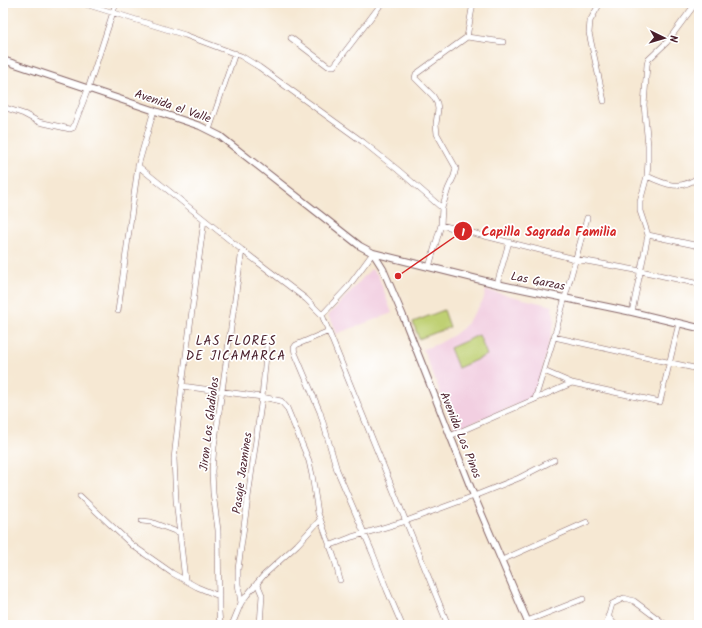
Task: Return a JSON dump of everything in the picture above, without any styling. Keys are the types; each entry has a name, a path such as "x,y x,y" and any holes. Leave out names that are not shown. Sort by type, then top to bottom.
{"street":[{"path":"82,3 185,35 235,53 259,67 363,142 442,208"},
{"path":"3,107 24,114 39,122 70,129 73,128 76,125 116,3"},
{"path":"291,38 328,66 334,66 379,8 380,6 377,3"},
{"path":"467,37 473,3"},
{"path":"600,3 590,21 589,33 604,101"},
{"path":"632,312 648,235 640,211 640,202 647,176 648,162 644,81 648,60 666,42 696,3"},
{"path":"429,267 441,225 442,208 456,168 437,134 437,103 433,96 415,78 416,74 467,37 503,42"},
{"path":"209,130 235,53"},
{"name":"Avenida el Valle","path":"3,60 154,110 209,130 220,136 360,246 373,253"},
{"path":"118,311 138,166 154,110"},
{"path":"138,166 204,220 306,299 322,315 448,625"},
{"path":"647,176 664,184 676,186 692,182 699,177"},
{"path":"536,399 574,259 587,218"},
{"path":"186,580 176,500 174,459 204,220"},
{"path":"441,225 574,259 641,271 699,284"},
{"path":"648,235 699,246"},
{"path":"497,284 509,242"},
{"name":"Jiron Los Gladiolos","path":"220,625 218,530 213,493 212,471 214,447 242,250"},
{"path":"322,315 348,287 373,253"},
{"name":"Las Garzas","path":"373,253 497,284 632,312 699,328"},
{"name":"Avenida Los Pinos","path":"373,253 383,269 400,309 474,496 528,623"},
{"path":"544,371 572,383 660,402 679,323"},
{"path":"329,331 296,345 294,348 295,353 320,412 337,470 365,533 402,625"},
{"path":"554,337 694,368"},
{"name":"Pasaje Jazmines","path":"241,603 238,584 238,569 262,397 267,345"},
{"path":"450,436 572,383"},
{"path":"182,386 262,397 281,401 287,408 309,460 318,513 340,580"},
{"path":"329,546 365,533 406,521 474,496 519,478 554,460"},
{"path":"80,496 132,546 172,573 203,590 219,596"},
{"path":"232,625 241,603 257,583 297,545 320,520"},
{"path":"142,521 151,522 180,533"},
{"path":"502,560 587,522"},
{"path":"257,583 262,595 260,625"},
{"path":"528,623 583,598"},
{"path":"606,625 612,604 624,598 634,601 666,625"},
{"path":"608,616 615,625"}],"shaded area":[{"path":"371,269 378,275 392,313 336,334 333,323 328,316"},
{"path":"486,290 553,306 553,317 555,319 538,388 535,390 531,399 455,430 423,349 438,344 463,328 483,301"}],"green space":[{"path":"444,310 450,327 419,339 413,322"},
{"path":"479,335 487,355 458,368 450,348"}],"place":[{"name":"Capilla Sagrada Familia","path":"398,276"}],"district":[{"name":"LAS FLORES DE JICAMARCA","path":"236,348"}]}
